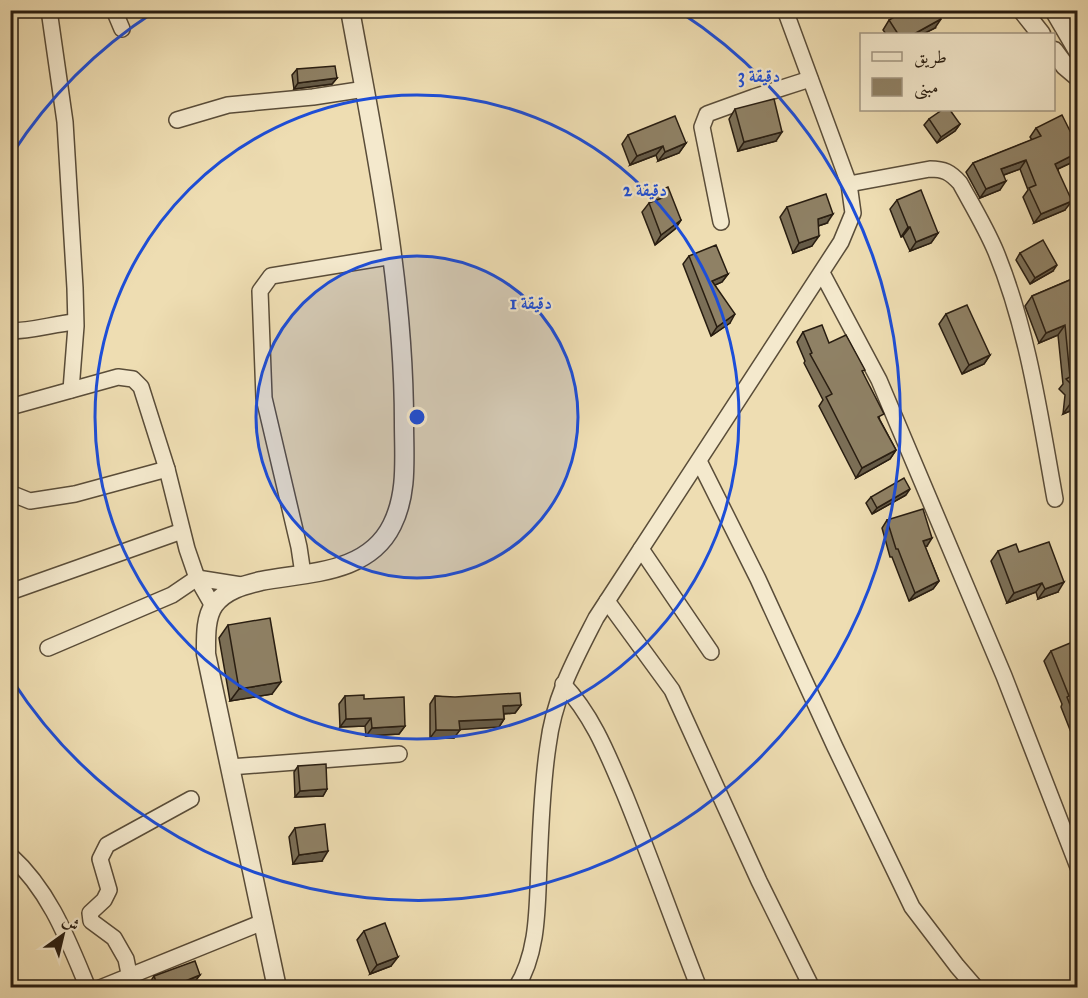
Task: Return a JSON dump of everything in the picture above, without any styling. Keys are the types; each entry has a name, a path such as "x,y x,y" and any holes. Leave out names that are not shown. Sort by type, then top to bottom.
{"street":[{"path":"48,10 65,122 75,322 70,390"},
{"path":"114,10 123,29"},
{"path":"48,648 172,595 197,578 241,585 338,568 370,552 383,540 399,508 404,471 404,383 398,302 388,219 350,10"},
{"path":"516,987 529,962 535,931 543,787 548,744 563,684 596,618 822,273 841,242 853,213 849,184 785,10"},
{"path":"1022,10 1040,33"},
{"path":"1054,10 1077,51"},
{"path":"1055,54 1077,77"},
{"path":"721,222 702,127 708,114 754,96 810,79"},
{"path":"177,120 228,105 313,97 365,89"},
{"path":"849,184 930,169 942,169 951,173 960,183 996,252 1014,303 1028,358 1055,499"},
{"path":"303,574 283,475 264,398 260,291 271,276 393,256"},
{"path":"822,273 884,391 1004,676 1077,867"},
{"path":"10,331 28,331 58,323 75,322"},
{"path":"10,406 118,377 133,379 144,394 197,578 213,606"},
{"path":"699,460 758,579 912,907 976,987"},
{"path":"10,493 30,501 75,494 167,469"},
{"path":"10,592 182,531"},
{"path":"641,549 711,652"},
{"path":"241,585 213,606 206,629 206,654 277,987"},
{"path":"607,601 672,690 759,882 812,987"},
{"path":"563,684 577,699 598,732 638,826 699,987"},
{"path":"230,767 399,754"},
{"path":"131,981 126,959 114,938 91,921 90,913 104,900 109,890 100,860 107,845 191,799"},
{"path":"10,855 46,897 88,987"},
{"path":"100,987 131,981 263,922"}],"building":[{"path":"906,10 936,10 941,19 916,33 897,33 889,20"},
{"path":"335,66 337,78 298,83 297,69"},
{"path":"774,99 782,132 744,142 735,109"},
{"path":"941,111 951,111 960,124 941,137 929,119"},
{"path":"1062,115 1077,145 1077,153 1055,164 1072,201 1041,214 1029,188 1036,185 1026,160 1001,169 1006,181 986,189 973,163 1041,136 1036,128"},
{"path":"675,116 686,143 665,152 663,146 637,156 628,135"},
{"path":"668,187 681,220 661,235 649,203 662,198 659,191"},
{"path":"921,190 938,233 916,242 897,200"},
{"path":"826,194 833,214 818,219 819,236 799,243 787,207"},
{"path":"1043,240 1057,265 1035,278 1020,253"},
{"path":"716,245 728,274 712,281 735,314 717,327 689,256"},
{"path":"1077,277 1077,401 1070,404 1072,385 1066,379 1070,377 1065,325 1046,333 1032,296"},
{"path":"967,305 990,355 969,365 946,314"},
{"path":"822,325 829,343 846,335 865,370 862,371 884,414 878,417 896,450 862,468 826,397 832,394 810,354 812,353 803,332"},
{"path":"904,478 910,489 877,508 871,497"},
{"path":"923,509 932,538 923,541 939,581 915,593 898,549 896,549 887,520"},
{"path":"1049,542 1064,582 1045,589 1042,583 1014,593 998,551 1016,544 1019,552"},
{"path":"270,618 281,682 239,689 228,625"},
{"path":"1075,641 1077,647 1077,723 1051,651"},
{"path":"520,693 521,705 503,706 504,719 459,721 460,730 436,730 435,696"},
{"path":"364,695 364,699 404,697 405,726 372,728 371,718 346,719 345,696"},
{"path":"326,764 327,789 300,791 298,766"},
{"path":"325,824 328,851 299,855 295,828"},
{"path":"385,923 398,957 377,965 364,931"},
{"path":"195,961 200,975 183,982 185,987 158,987 154,976"}]}
